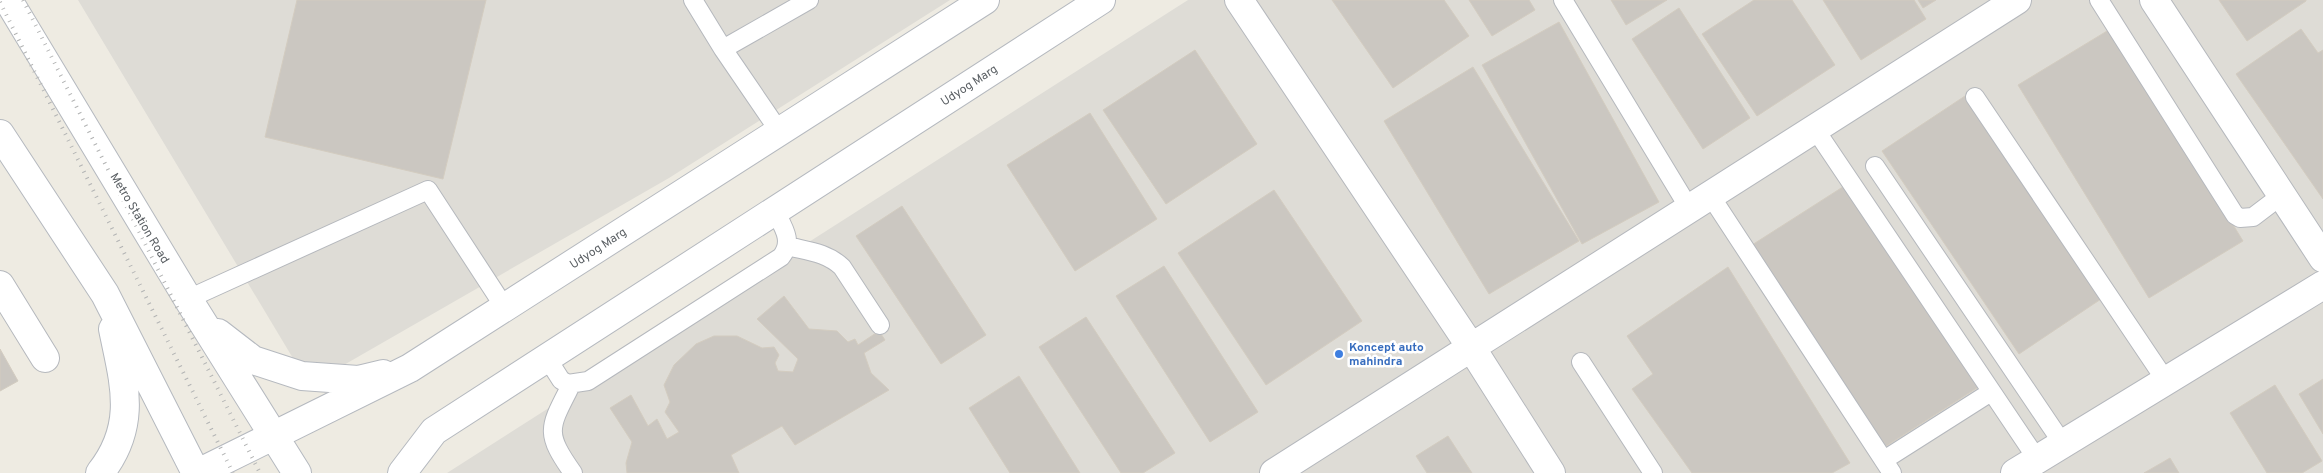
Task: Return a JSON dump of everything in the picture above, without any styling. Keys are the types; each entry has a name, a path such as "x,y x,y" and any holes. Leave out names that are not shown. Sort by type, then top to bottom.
{"street":[{"name":"Metro Station Road","path":"8,0 188,299 297,473"},
{"name":"Udyog Marg","path":"197,473 410,368 985,0"},
{"name":"Udyog Marg","path":"402,473 434,431 1101,0"},
{"path":"1239,0 1471,347 1550,473"},
{"path":"1274,473 2017,0"},
{"path":"2154,0 2323,258"},
{"path":"0,134 105,294 197,473"},
{"path":"0,285 45,358"},
{"path":"2026,466 2323,285"},
{"path":"100,473 117,440 125,418 126,394 105,294"},
{"path":"203,322 253,360 302,376 358,380 410,368"}],"lane":[{"path":"693,0 780,131"},
{"path":"724,49 809,0"},
{"path":"1563,0 1700,202 1888,467 1991,392"},
{"path":"2099,0 2235,215 2240,218 2252,217 2282,195"},
{"path":"1975,97 2166,381"},
{"path":"1815,128 1991,392 2026,466"},
{"path":"1875,166 2063,444"},
{"path":"188,299 428,190 505,308"},
{"path":"547,358 561,380 571,385 581,384 781,257 787,246 786,233 774,211"},
{"path":"787,246 818,253 836,260 880,324"},
{"path":"1582,362 1653,473"},
{"path":"571,385 559,408 552,431 553,441 573,473"}],"shaded area":[{"path":"78,0 950,0 669,178 309,385"},
{"path":"1188,0 2323,0 2323,473 447,473"}],"building":[{"path":"297,0 486,0 443,179 265,137"},
{"path":"1332,0 1444,0 1469,36 1393,88"},
{"path":"1469,0 1529,0 1535,10 1492,36"},
{"path":"1611,0 1667,0 1626,25"},
{"path":"1754,0 1792,0 1835,65 1757,116 1702,34"},
{"path":"1823,0 1914,0 1926,19 1861,60"},
{"path":"1918,0 1936,0 1923,8"},
{"path":"2219,0 2306,0 2306,1 2247,41"},
{"path":"1679,8 1750,118 1703,149 1632,39"},
{"path":"1559,22 1659,202 1582,244 1482,65"},
{"path":"2112,28 2243,241 2149,298 2018,85"},
{"path":"2301,29 2318,53 2323,50 2323,199 2236,74"},
{"path":"1195,50 1257,144 1166,204 1103,110"},
{"path":"1473,67 1579,241 1489,294 1384,121"},
{"path":"1965,96 2101,299 2019,354 1882,151"},
{"path":"1090,113 1157,219 1075,271 1007,165"},
{"path":"1849,183 1980,386 1883,448 1752,245"},
{"path":"1274,190 1362,321 1266,385 1178,253"},
{"path":"902,206 986,335 941,364 856,236"},
{"path":"1164,266 1258,412 1210,442 1116,296"},
{"path":"1728,267 1850,463 1832,473 1692,473 1632,389 1653,374 1627,336"},
{"path":"784,296 809,329 837,331 848,342 855,339 858,345 879,331 885,340 864,353 871,373 889,390 795,445 782,426 731,455 739,473 627,473 626,463 632,442 610,408 631,395 648,426 657,419 667,439 679,432 665,412 670,402 664,385 674,365 696,344 714,336 737,336 762,348 774,347 779,355 775,363 778,371 793,372 798,359 757,319"},
{"path":"1086,317 1175,453 1143,473 1121,473 1039,347"},
{"path":"0,349 18,381 0,391"},
{"path":"1019,376 1080,473 1010,473 969,408"},
{"path":"2323,379 2323,434 2299,394"},
{"path":"2275,385 2322,461 2302,473 2267,473 2230,413"},
{"path":"1448,436 1472,473 1427,473 1416,456"},
{"path":"2170,458 2179,473 2144,473"}],"railway":[{"path":"23,0 260,473"},
{"path":"0,2 233,473"}],"place":[{"name":"Koncept auto mahindra","path":"1339,354"}]}
